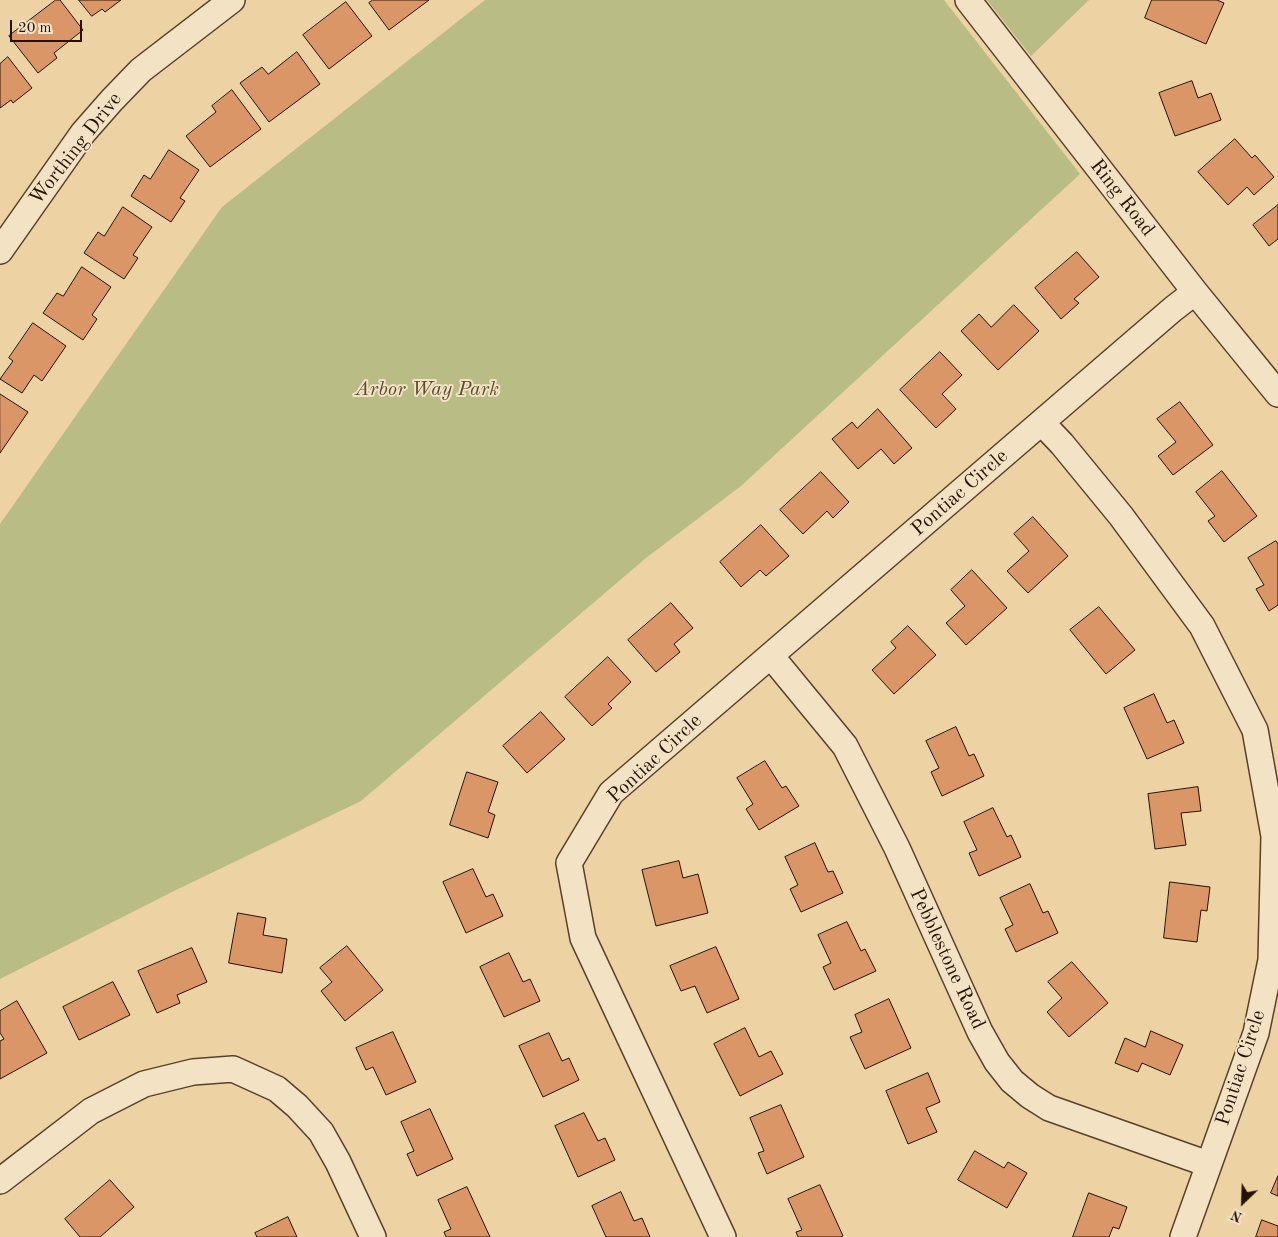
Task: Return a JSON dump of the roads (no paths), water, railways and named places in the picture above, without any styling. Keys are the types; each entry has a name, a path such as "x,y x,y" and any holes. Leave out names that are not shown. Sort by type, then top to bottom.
{"street":[{"name":"Worthing Drive","path":"0,252 84,133 112,100 141,70 232,0"},
{"name":"Ring Road","path":"968,0 1195,292 1278,394"},
{"name":"Pontiac Circle","path":"723,1237 582,938 569,863 612,793 1195,292"},
{"name":"Pontiac Circle","path":"1042,423 1062,444 1120,516 1202,626 1255,730 1274,836 1270,960 1256,1032 1183,1237"},
{"name":"Pebblestone Road","path":"770,656 845,746 897,848 980,1032 997,1062 1012,1082 1049,1108 1208,1164"},
{"path":"0,1181 91,1111 144,1084 193,1072 233,1069 277,1089 297,1106 321,1132 338,1162 373,1237"}],"park label":[{"name":"Arbor Way Park","path":"427,390"}]}
